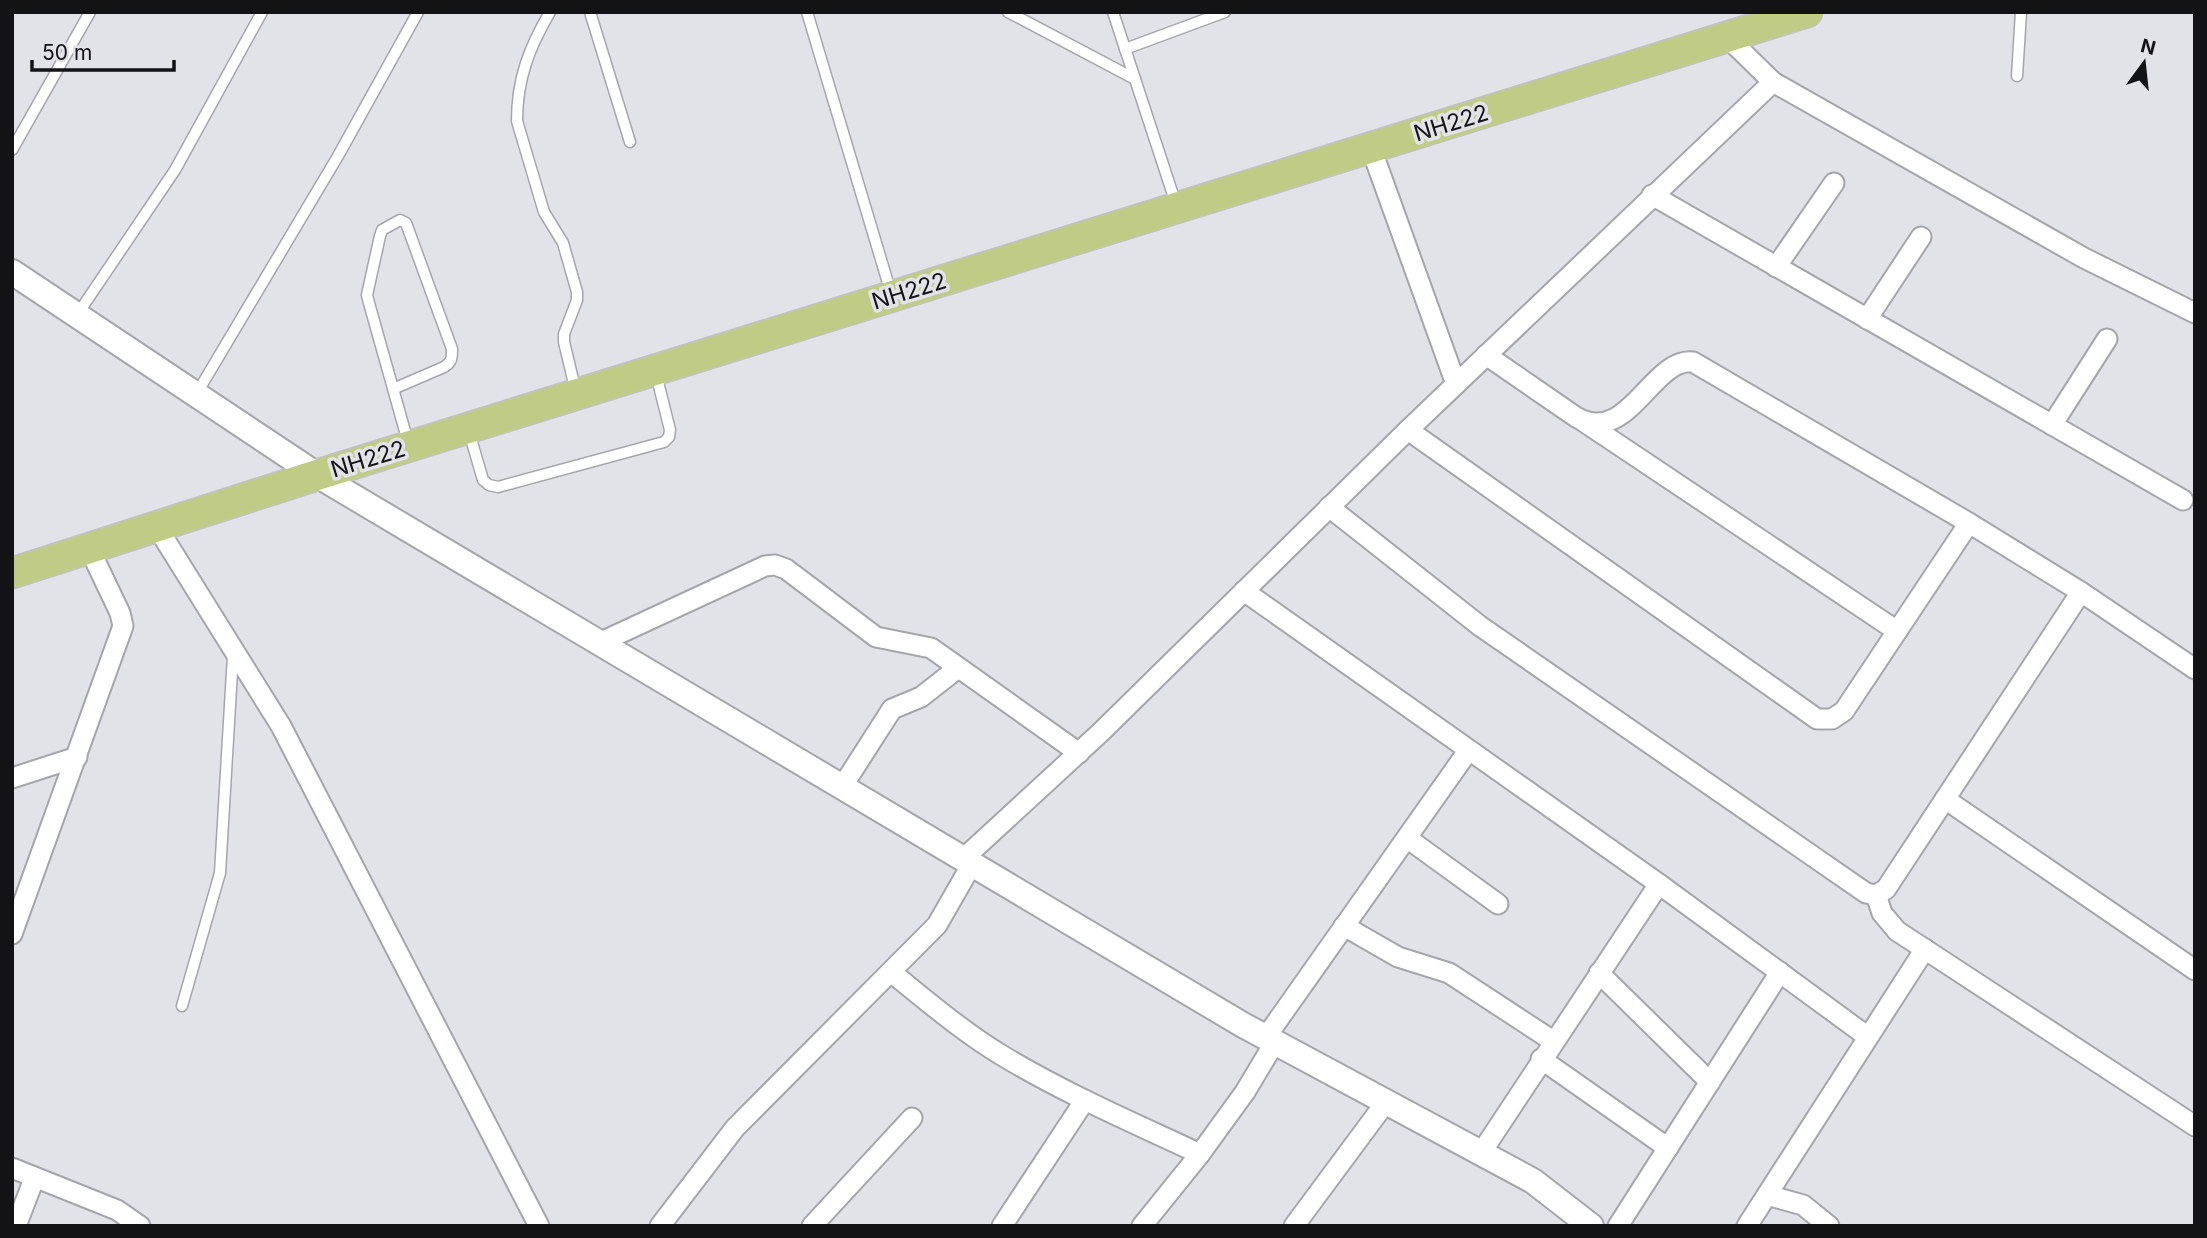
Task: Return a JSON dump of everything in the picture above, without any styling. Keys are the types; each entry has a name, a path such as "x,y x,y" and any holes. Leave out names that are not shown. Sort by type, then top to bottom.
{"main road":[{"name":"NH222","path":"12,573 317,475 1807,12"}],"street":[{"path":"1727,37 1773,82 2084,258 2195,313"},
{"path":"660,1226 735,1128 937,925 968,861 1408,430 1773,82"},
{"path":"1371,148 1456,384"},
{"path":"1776,267 1835,183"},
{"path":"1652,195 2183,500"},
{"path":"1867,319 1921,237"},
{"path":"12,272 317,475 1270,1040 1533,1181 1591,1226"},
{"path":"2052,425 2107,339"},
{"path":"1486,355 1897,631"},
{"path":"1583,421 1602,422 1623,413 1672,367 1685,361 1693,362 1969,523 2081,592 2195,669"},
{"path":"1408,430 1817,719 1832,719 1844,711 1969,523"},
{"path":"1329,507 1480,626 1866,893 1876,895 1885,890 2081,592"},
{"path":"157,527 281,726 539,1226"},
{"path":"12,933 123,626 120,613 89,548"},
{"path":"600,643 765,566 775,565 786,569 876,637 931,648 1079,752"},
{"path":"1244,591 1659,884 1868,1037"},
{"path":"842,787 892,709 921,697 958,668"},
{"path":"1142,1226 1200,1154 1245,1092 1270,1040 1345,926 1468,751"},
{"path":"12,778 77,757"},
{"path":"1945,799 2195,970"},
{"path":"1407,838 1499,904"},
{"path":"1481,1153 1659,884"},
{"path":"1876,895 1888,922 1924,949 2195,1126"},
{"path":"1345,926 1398,957 1449,973 1553,1041"},
{"path":"1748,1226 1924,949"},
{"path":"891,972 966,1032 1003,1056 1085,1100 1200,1154"},
{"path":"1618,1226 1780,972"},
{"path":"1599,973 1710,1082"},
{"path":"1541,1059 1668,1148"},
{"path":"1002,1226 1085,1100"},
{"path":"1294,1226 1386,1102"},
{"path":"812,1226 912,1118"},
{"path":"12,1168 117,1210 135,1224"},
{"path":"16,1226 34,1179"},
{"path":"1767,1195 1803,1205 1829,1226"}],"lane":[{"path":"12,150 90,12"},
{"path":"77,315 175,170 262,12"},
{"path":"196,395 338,156 418,12"},
{"path":"550,12 527,55 517,121 544,212 563,243 577,292 577,300 564,334 577,394"},
{"path":"590,12 630,142"},
{"path":"807,12 892,296"},
{"path":"1008,12 1135,79"},
{"path":"1113,12 1177,208"},
{"path":"1125,49 1224,12"},
{"path":"2017,76 2021,12"},
{"path":"393,389 452,361 452,349 406,223 400,220 383,230 380,236 367,295 409,447"},
{"path":"468,428 483,480 498,487 664,442 669,437 670,430 655,370"},
{"path":"182,1006 220,873 234,650"}]}
